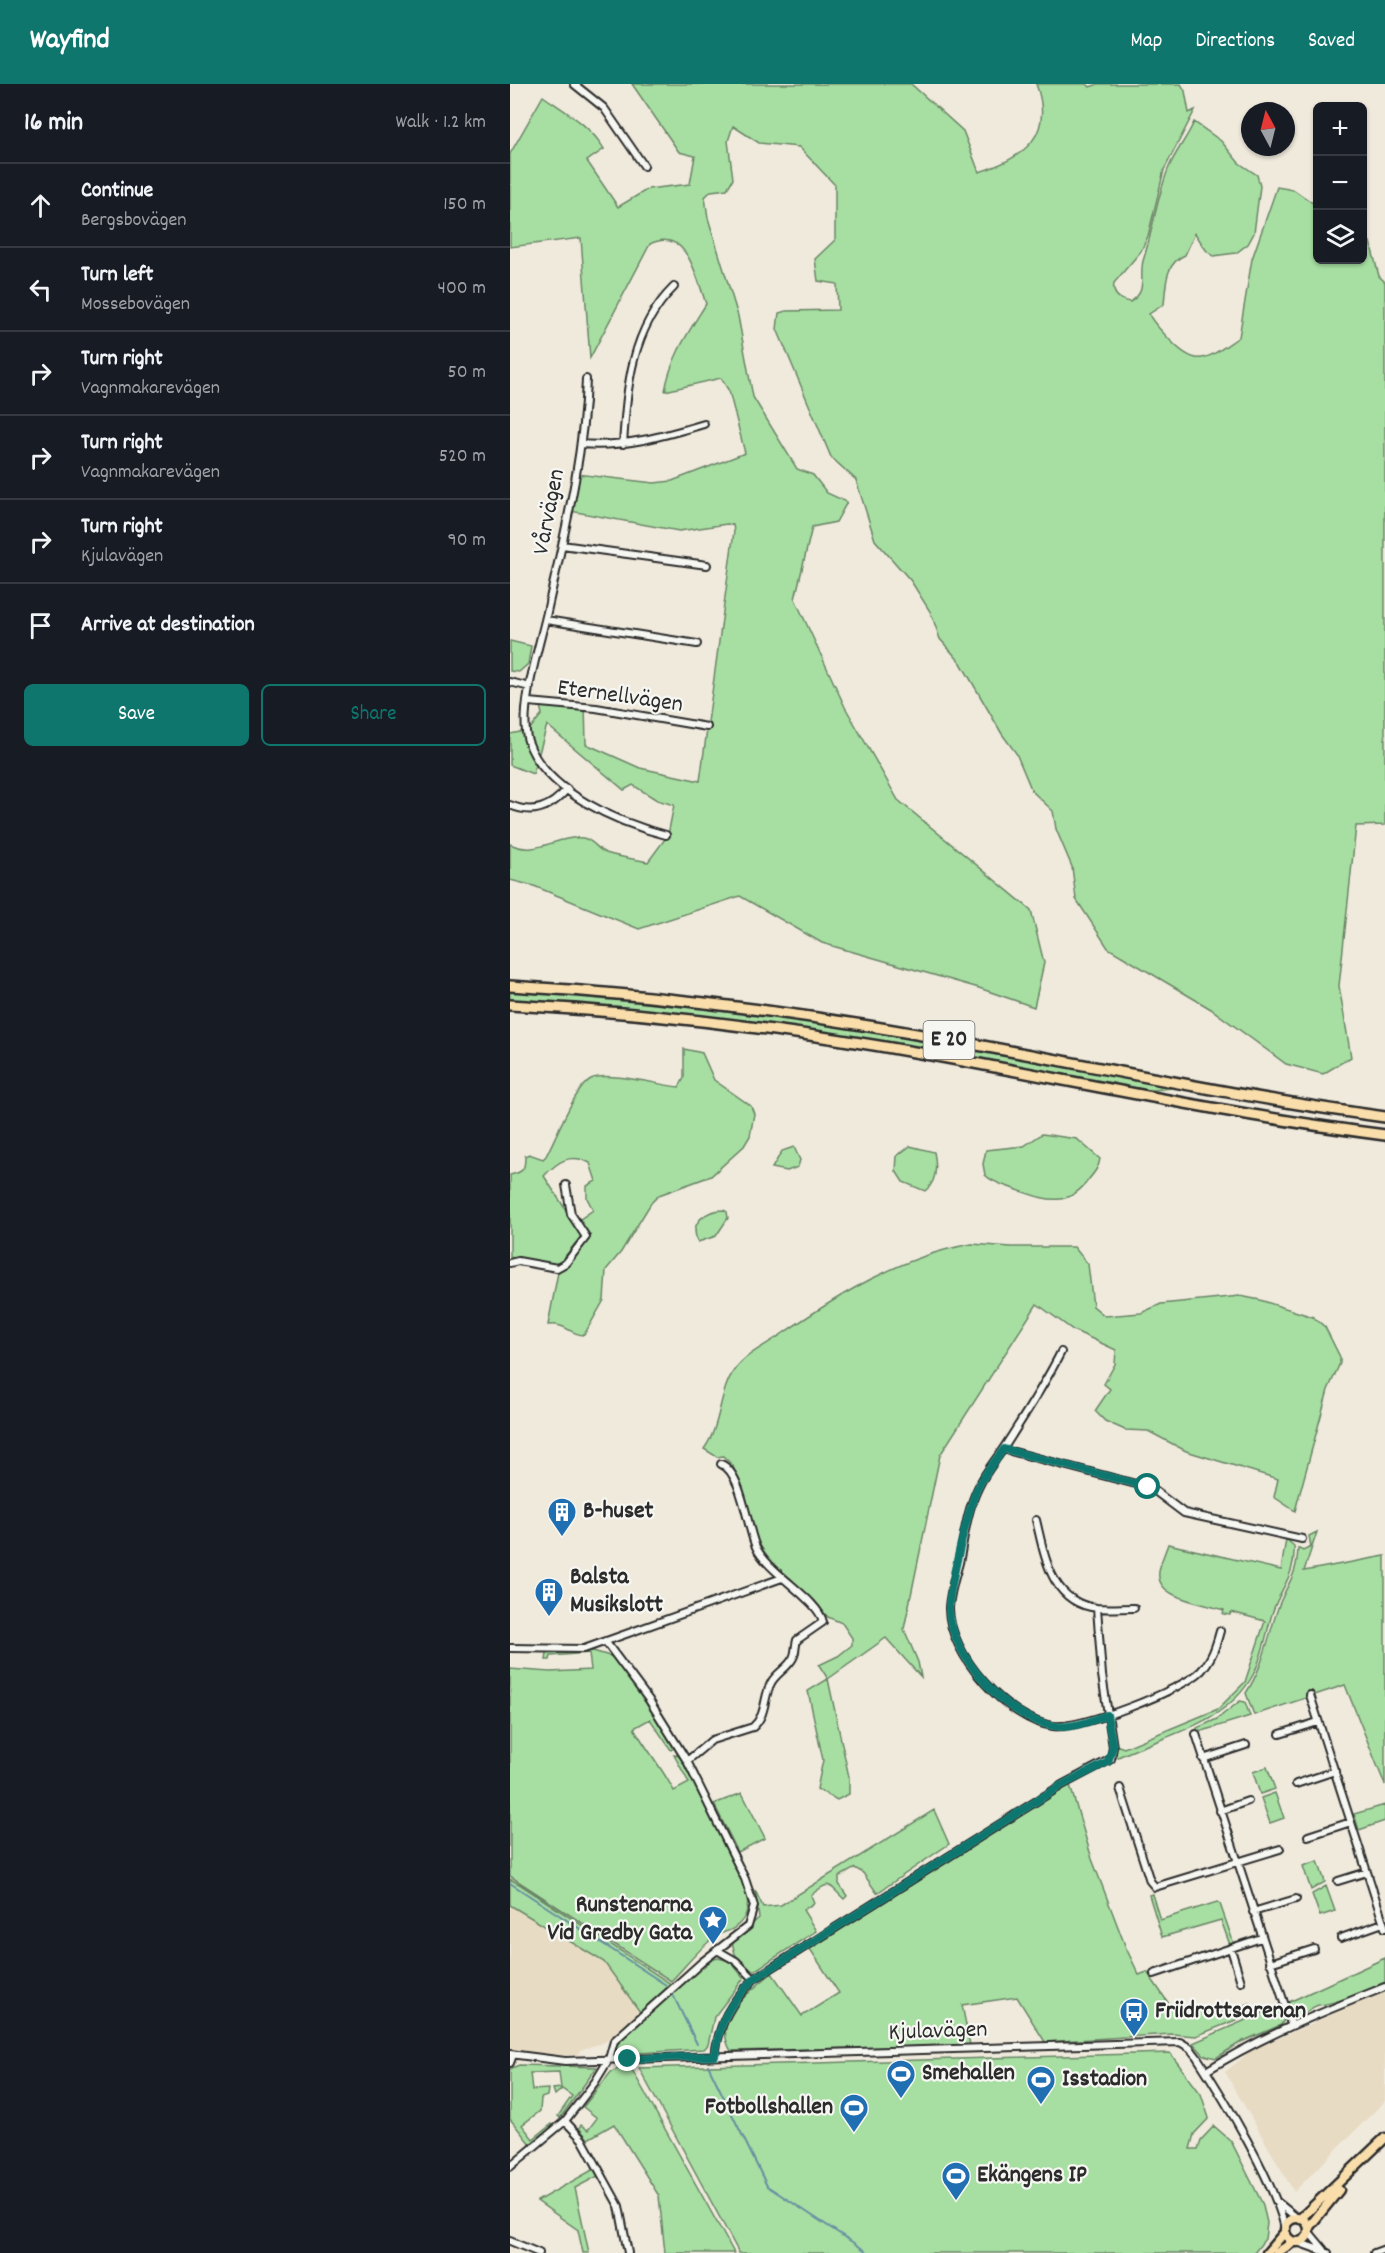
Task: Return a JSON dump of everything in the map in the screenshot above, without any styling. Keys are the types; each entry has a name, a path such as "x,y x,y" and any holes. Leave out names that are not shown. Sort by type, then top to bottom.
{"highway":[{"name":"E 20","path":"510,986 675,999 817,1017 1231,1094 1385,1117"},
{"name":"E 20","path":"510,1005 674,1018 828,1038 1207,1108 1385,1135"}],"main road":[{"path":"1267,2253 1291,2220 1299,2219 1385,2139"},
{"path":"1277,2253 1306,2238 1309,2229 1352,2172"},
{"path":"1299,2219 1309,2229"},
{"path":"1285,2230 1295,2242"}],"street":[{"path":"574,84 604,108 644,166"},
{"path":"623,444 633,356 646,324 658,304 674,287"},
{"name":"Vårvägen","path":"586,379 581,444 562,545 530,687 526,731 532,750 541,765 585,803 614,819 666,835"},
{"path":"581,444 605,447 704,424"},
{"path":"562,545 707,565"},
{"path":"546,620 697,644"},
{"path":"510,682 530,687"},
{"name":"Eternellvägen","path":"528,702 596,708 707,727"},
{"path":"510,805 521,810 539,809 559,800 567,789"},
{"path":"510,1263 518,1261 557,1268 566,1263 586,1237 571,1214 566,1185"},
{"path":"1061,1352 1047,1380 983,1478 974,1497 949,1605 954,1636 965,1659 1018,1713 1030,1720 1066,1726 1107,1715 1192,1678 1211,1659 1220,1631"},
{"path":"1004,1449 1151,1488 1184,1513 1302,1539"},
{"path":"687,1761 711,1740 753,1727 759,1721 766,1706 769,1687 775,1676 794,1658 797,1640 822,1625 823,1618 756,1549 732,1476 721,1464"},
{"path":"1036,1521 1052,1578 1071,1598 1097,1608 1134,1608"},
{"path":"510,1648 575,1650 782,1578"},
{"path":"715,2056 717,2037 726,2010 754,1979 1062,1785 1108,1762 1113,1747 1107,1715 1097,1608"},
{"path":"510,2167 566,2121 609,2059 614,2041 717,1950 748,1926 754,1906 745,1879 687,1761 649,1700 605,1641"},
{"path":"1310,1695 1384,1926 1341,1938"},
{"path":"1280,1734 1317,1722"},
{"path":"1196,1734 1291,2024"},
{"path":"1203,1759 1246,1745"},
{"path":"1296,1784 1335,1771"},
{"path":"1120,1788 1150,1881 1155,1887 1280,1848"},
{"path":"1220,1811 1248,1802"},
{"path":"1308,1836 1351,1822"},
{"path":"1338,1881 1367,1872"},
{"path":"1253,1912 1296,1899"},
{"path":"1154,1974 1261,1938"},
{"path":"1231,1949 1241,1982"},
{"path":"1270,1964 1314,1949"},
{"path":"717,1950 736,1961 754,1979"},
{"path":"1206,2071 1242,2048 1291,2024 1385,1987"},
{"name":"Kjulavägen","path":"512,2054 545,2060 609,2059 1172,2041 1190,2048 1206,2071 1276,2200 1285,2230"},
{"path":"510,2063 512,2054"},
{"path":"566,2121 582,2139 619,2206 628,2253"},
{"name":"Kjulavägen","path":"1276,2200 1299,2219"},
{"path":"1309,2229 1328,2253"},
{"path":"510,2241 539,2253"},
{"path":"1295,2242 1328,2253"},
{"path":"1374,2253 1385,2249"}],"shaded area":[{"path":"510,1905 604,1962 640,2012 605,2042 580,2050 578,2055 543,2055 510,2049"},
{"path":"1385,1991 1385,2101 1294,2192 1225,2072 1252,2050"}],"green space":[{"path":"632,84 911,84 963,131 979,172 1010,160 1032,142 1038,131 1041,117 1041,102 1036,84 1087,84 1090,87 1098,84 1181,84 1185,91 1189,113 1195,110 1164,170 1148,236 1141,251 1114,283 1114,291 1117,296 1130,302 1139,294 1143,261 1165,178 1194,122 1221,141 1239,163 1257,175 1260,186 1254,233 1248,244 1236,253 1213,256 1206,250 1195,233 1185,255 1178,259 1170,269 1164,304 1149,314 1178,348 1195,358 1210,356 1239,337 1252,259 1277,187 1294,190 1313,203 1313,264 1367,264 1367,240 1370,242 1379,276 1385,282 1385,825 1356,826 1339,986 1351,1057 1323,1074 1286,1064 1211,1009 1108,948 1076,899 1072,867 1056,829 1053,811 1032,791 1016,753 1002,734 961,663 940,639 931,613 911,581 875,540 856,480 831,457 777,329 779,313 838,310 837,284 818,281 815,259 835,240 835,185 799,147 759,143 733,126 728,141 733,179 727,189 711,191 705,197 708,218 738,316 753,397 797,469 813,475 827,493 847,502 836,522 812,527 795,599 845,707 898,800 1031,910 1044,963 1034,1007 979,988 822,943 740,896 639,929 534,886 510,880 510,844 529,848 573,838 583,838 606,853 648,862 668,835 674,805 657,800 633,785 624,790 547,725 533,774 510,765 510,734 529,730 542,714 539,702 585,704 586,744 640,768 700,781 733,525 679,531 570,511 577,474 654,483 672,481 745,453 729,391 721,378 665,391 676,356 706,304 694,269 682,248 673,242 663,240 650,244 590,358 581,238 510,247 510,154 543,96 577,120 598,140 604,149 587,161 618,207 648,189 690,184 695,156 679,152"},
{"path":"510,641 531,646 528,664 519,672 510,671"},
{"path":"510,991 677,1004 842,1027 1172,1088 1145,1091 908,1047 750,1023 670,1013 510,1001"},
{"path":"684,1049 702,1053 714,1080 751,1106 754,1114 750,1136 744,1146 711,1176 659,1195 651,1203 621,1252 606,1270 604,1300 584,1335 564,1327 548,1325 558,1272 587,1238 588,1232 579,1220 593,1210 587,1198 587,1186 596,1181 590,1163 576,1159 559,1163 544,1176 582,1235 559,1264 550,1266 510,1257 510,1175 523,1169 525,1156 529,1154 543,1159 546,1156 578,1092 591,1079 620,1077 679,1087 684,1078"},
{"path":"1042,1134 1077,1139 1100,1159 1093,1174 1081,1189 1064,1198 1046,1198 1025,1193 985,1175 983,1164 986,1150 1024,1146"},
{"path":"910,1146 934,1152 935,1173 932,1183 925,1191 903,1182 896,1171 897,1156"},
{"path":"794,1147 800,1160 798,1167 787,1171 772,1168 782,1151"},
{"path":"724,1210 728,1218 716,1236 698,1242 695,1229 700,1219 711,1212"},
{"path":"972,1244 1011,1247 1074,1247 1088,1264 1093,1306 1105,1316 1141,1313 1161,1304 1240,1296 1313,1317 1325,1327 1340,1357 1340,1363 1328,1390 1295,1511 1274,1497 1278,1479 1186,1451 1148,1431 1125,1430 1105,1421 1095,1411 1110,1389 1104,1384 1115,1364 1116,1350 1073,1330 1037,1304 940,1455 904,1629 918,1662 921,1677 886,1638 828,1679 819,1665 838,1656 852,1645 852,1638 842,1623 828,1617 790,1578 780,1573 754,1537 733,1466 723,1456 717,1457 704,1449 714,1429 730,1378 739,1364 749,1355 870,1279 920,1258"},
{"path":"1317,1532 1304,1571 1385,1556 1385,1785 1345,1685 1254,1715 1246,1693 1257,1672 1279,1605 1294,1572 1298,1548 1303,1551 1311,1547 1309,1536"},
{"path":"1286,1539 1294,1546 1293,1565 1275,1605 1256,1668 1241,1692 1227,1706 1192,1727 1116,1758 1116,1745 1124,1748 1218,1709 1245,1682 1265,1621 1231,1612 1230,1615 1223,1614 1224,1610 1183,1598 1165,1588 1160,1581 1159,1572 1168,1544 1281,1570"},
{"path":"593,1651 613,1657 644,1697 675,1747 671,1750 650,1719 634,1728 674,1791 689,1783 674,1755 680,1756 746,1889 747,1908 740,1924 711,1940 671,1981 510,1876 510,1669 550,1672 591,1670 589,1653 551,1656 550,1660 546,1660 547,1654"},
{"path":"828,1679 849,1777 849,1794 837,1800 817,1789 823,1760 808,1691"},
{"path":"1240,1701 1245,1702 1250,1716 1196,1733 1197,1728 1217,1719"},
{"path":"1267,1767 1275,1789 1260,1794 1253,1772"},
{"path":"1070,1785 1092,1859 1126,1948 1139,1975 1147,1972 1169,2004 1228,2012 1250,2003 1253,2013 1196,2036 1172,2034 1045,2042 1017,1997 962,2005 970,2045 731,2051 726,2039 729,2017 744,1997 772,1973 802,2016 839,1993 810,1949"},
{"path":"742,1793 765,1838 738,1852 714,1804"},
{"path":"1275,1793 1284,1818 1270,1823 1261,1798"},
{"path":"1385,1805 1385,1821 1359,1830 1354,1814"},
{"path":"934,1810 949,1844 877,1893 863,1873 855,1868 839,1877 839,1884 847,1896 844,1899 829,1885 822,1887 811,1895 814,1903 803,1910 816,1931 754,1971 750,1971 735,1954 732,1942 759,1918 755,1890 763,1907 781,1905"},
{"path":"1318,1861 1325,1882 1311,1890 1303,1866"},
{"path":"510,1879 671,1984 640,2012 604,1962 510,1905"},
{"path":"1326,1886 1335,1911 1320,1916 1312,1894"},
{"path":"1152,1894 1160,1920 1217,1902 1220,1904 1234,1944 1230,1945 1221,1920 1162,1937 1149,1895"},
{"path":"718,1958 730,1961 744,1978 714,2017 708,2045 704,2049 622,2054 617,2051 616,2046 622,2039 708,1961"},
{"path":"1385,1958 1385,1982 1335,2002 1316,2006 1295,2018 1290,2013 1287,2003"},
{"path":"1278,2006 1284,2020 1281,2025 1241,2042 1216,2058 1204,2055 1193,2043"},
{"name":"Ekängens IP","path":"1170,2053 1201,2094 1209,2118 1194,2134 1190,2149 1198,2149 1201,2140 1214,2126 1231,2141 1263,2205 1267,2223 1265,2239 1254,2253 739,2253 639,2068"},
{"path":"519,2065 597,2067 560,2118 558,2116 572,2096 562,2089 555,2095 553,2089 561,2088 559,2072 530,2073 532,2090 548,2089 547,2096 541,2098 540,2111 522,2125 533,2139 552,2124 554,2126 530,2144 510,2119 510,2069"},
{"path":"620,2068 631,2068 734,2253 665,2253 659,2196 614,2124 588,2139 579,2128 581,2125 588,2130 597,2118 583,2107 611,2072"},
{"path":"594,2169 598,2176 575,2188 589,2253 583,2253 578,2230 537,2201"}],"waterway":[{"path":"510,1883 666,1985"},
{"path":"673,1995 697,2044"},
{"path":"708,2065 767,2186 869,2253"}],"place":[{"name":"B-huset","path":"562,1538"},
{"name":"Balsta Musikslott","path":"549,1618"},
{"name":"Runstenarna Vid Gredby Gata","path":"713,1946"},
{"name":"Friidrottsarenan","path":"1134,2038"},
{"name":"Smehallen","path":"901,2100"},
{"name":"Isstadion","path":"1041,2106"},
{"name":"Fotbollshallen","path":"854,2134"},
{"name":"Ekängens IP","path":"956,2202"}],"route":[{"path":"628,2059 715,2056 717,2037 726,2010 754,1979 1062,1785 1112,1759 1112,1736 1107,1715 1066,1726 1044,1724 1018,1713 989,1686 965,1659 959,1647 951,1625 949,1605 974,1497 983,1478 1004,1449 1148,1487"}]}
